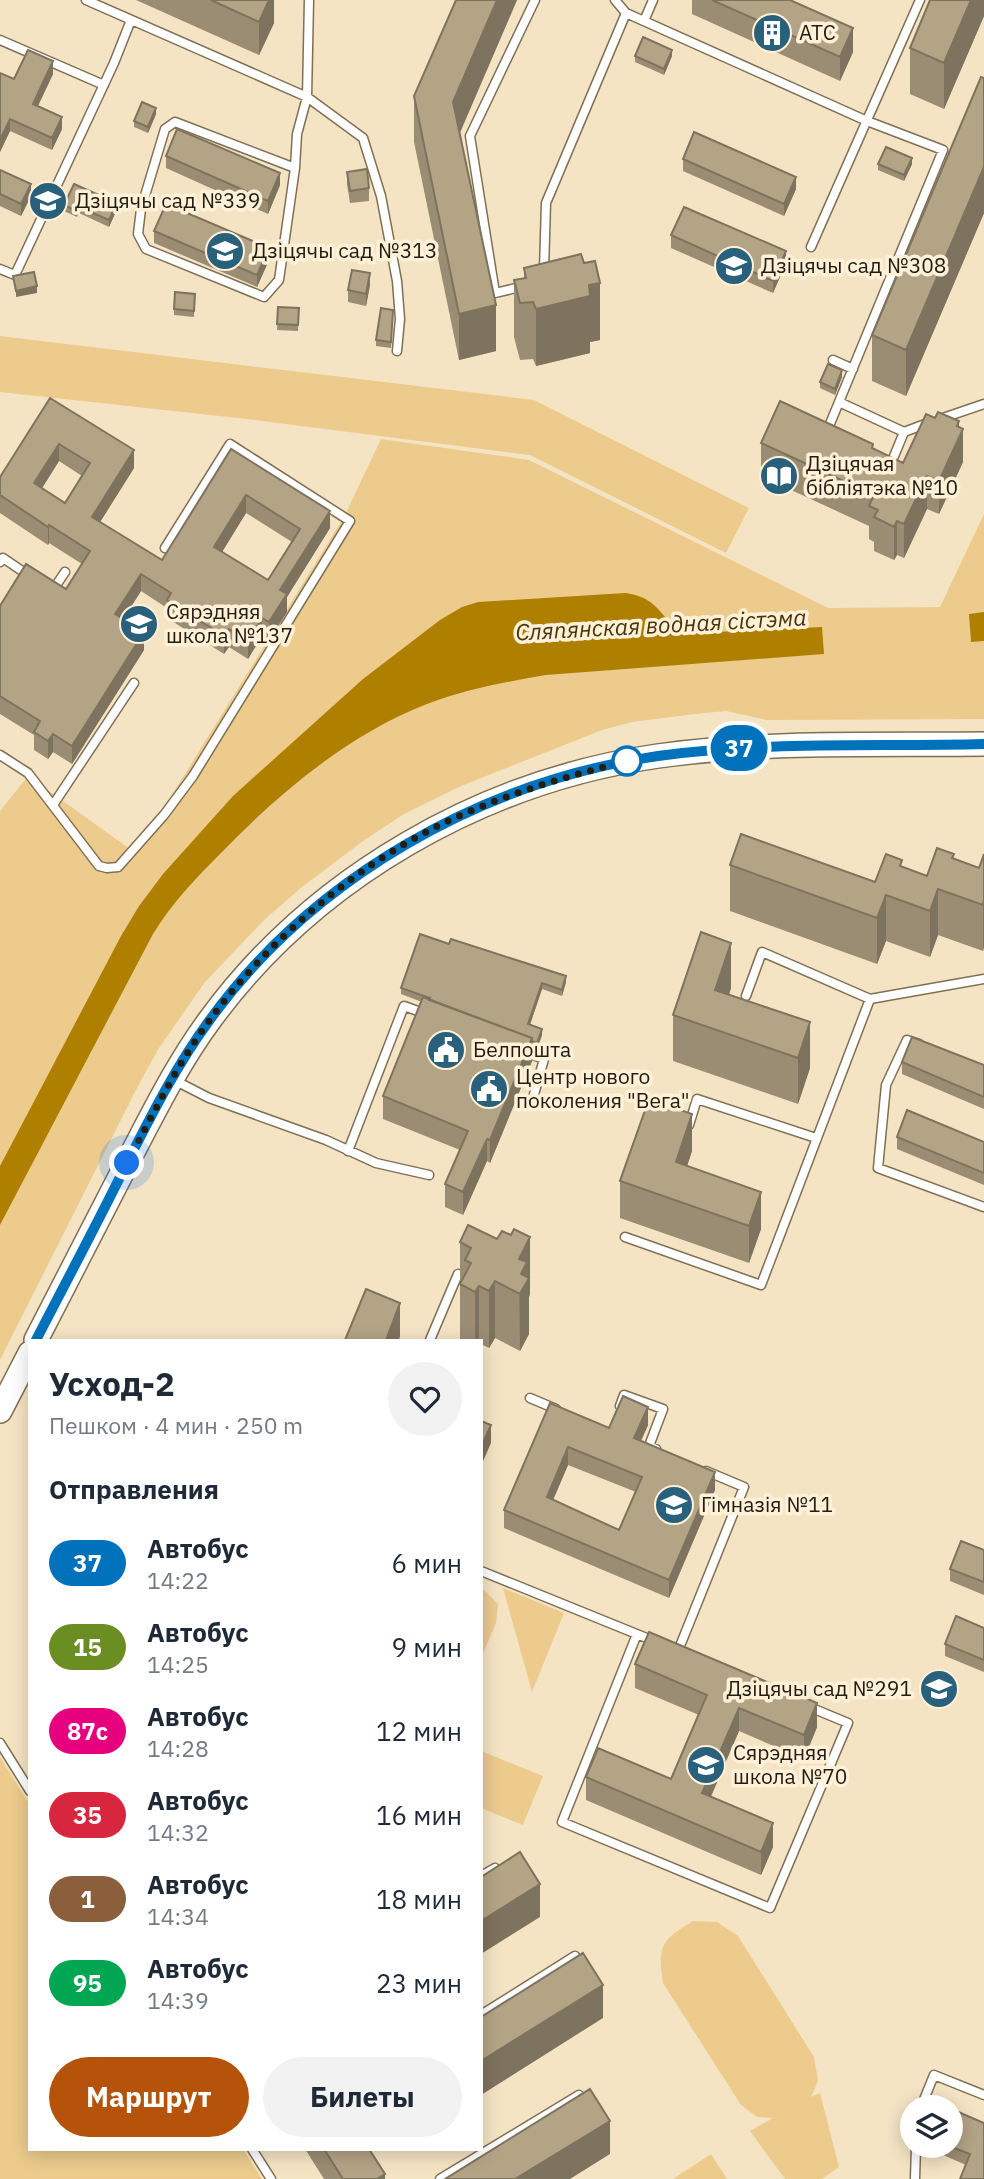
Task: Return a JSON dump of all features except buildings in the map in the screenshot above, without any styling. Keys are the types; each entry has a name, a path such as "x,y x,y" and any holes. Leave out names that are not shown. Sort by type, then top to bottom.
{"street":[{"path":"37,1339 171,1078 209,1020 266,955 307,917 373,865 404,845 480,807 589,770 679,753 774,747 984,744"},
{"path":"0,1411 28,1357"}],"lane":[{"path":"86,0 307,97 363,138 381,196 397,281 400,319 397,351"},
{"path":"295,168 175,122 165,129 141,209 138,234 146,249 264,296 279,279 295,168 297,134 307,97 309,0"},
{"path":"535,0 470,136 495,293 538,280 544,269 546,203 626,13"},
{"path":"615,0 626,13 867,121 943,150 827,431"},
{"path":"644,21 653,0"},
{"path":"811,247 920,0"},
{"path":"0,269 15,275 104,85 131,20"},
{"path":"0,40 104,85"},
{"path":"833,360 853,369"},
{"path":"839,402 904,432 984,404"},
{"path":"890,466 904,432"},
{"path":"0,755 29,773 99,866 118,867 164,815 193,776 350,521 230,444 166,548"},
{"path":"0,562 3,558 33,578"},
{"path":"43,584 52,591 65,572"},
{"path":"52,805 134,683"},
{"path":"746,996 762,951 870,999 984,979"},
{"path":"625,1237 761,1285 870,999"},
{"path":"348,1151 404,1006 436,1018"},
{"path":"932,1049 906,1040 886,1085 878,1168 984,1207"},
{"path":"508,1045 544,1059 533,1098"},
{"path":"171,1078 209,1098 326,1140 376,1163 429,1175"},
{"path":"687,1131 697,1099 816,1138"},
{"path":"430,1339 458,1274"},
{"path":"614,1418 624,1395 663,1409 649,1446 661,1451"},
{"path":"530,1398 564,1412"},
{"path":"678,1651 744,1487 696,1466"},
{"path":"483,1572 690,1656"},
{"path":"637,1634 562,1822 770,1908 848,1723 799,1702"},
{"path":"0,1743 28,1788"},
{"path":"483,1875 495,1868"},
{"path":"483,2014 575,1956"},
{"path":"926,2095 934,2075 984,2095"},
{"path":"483,2149 579,2095"},
{"path":"253,2151 271,2179"},
{"path":"440,2179 480,2151"},
{"path":"915,2179 916,2158"}],"shaded area":[{"path":"0,336 534,400 749,508 726,553 530,455 238,418 0,392"},
{"path":"381,439 529,460 828,608 940,607 984,514 984,719 767,720 726,711 632,722 602,730 461,786 404,814 302,887 264,920 205,982 159,1048 139,1084 0,1360 0,811 28,776 130,849 162,811 344,517"},
{"path":"503,1588 564,1613 532,1692"},
{"path":"483,1589 498,1604 496,1623 483,1653"},
{"path":"483,1752 543,1776 523,1825 483,1809"},
{"path":"0,1757 28,1802 28,2151 244,2151 262,2179 0,2179"},
{"path":"693,1921 717,1922 738,1936 814,2057 818,2081 811,2097 820,2093 839,2167 822,2179 785,2179 750,2131 773,2118 757,2117 741,2105 663,1983 661,1960 664,1945 674,1933"},
{"path":"711,2154 727,2179 673,2179"}],"water":[{"name":"Сляпянская водная сістэма","path":"625,593 648,601 674,625 694,633 822,627 824,654 546,675 501,683 456,694 398,717 316,767 243,831 202,872 168,912 153,934 0,1225 0,1166 121,936 163,874 233,796 363,679 440,620 462,607 478,602"},
{"path":"984,612 984,641 971,642 969,614"}],"bus line":[{"name":"37","path":"37,1339 171,1078 209,1020 257,964 291,931 338,891 404,845 490,803 568,776 627,761 723,749 984,744"}],"place":[{"name":"АТС","path":"772,33"},
{"name":"Дзіцячы сад №339","path":"48,201"},
{"name":"Дзіцячы сад №313","path":"225,251"},
{"name":"Дзіцячы сад №308","path":"734,266"},
{"name":"Дзіцячая бібліятэка №10","path":"779,476"},
{"name":"Сярэдняя школа №137","path":"139,624"},
{"name":"Белпошта","path":"446,1050"},
{"name":"Центр нового поколения \"Вега\"","path":"489,1089"},
{"name":"Гімназія №11","path":"674,1505"},
{"name":"Дзіцячы сад №291","path":"939,1689"},
{"name":"Сярэдняя школа №70","path":"706,1765"}],"route":[{"path":"127,1163 171,1078 209,1020 275,946 338,891 404,845 461,815 568,776 627,761"}]}
